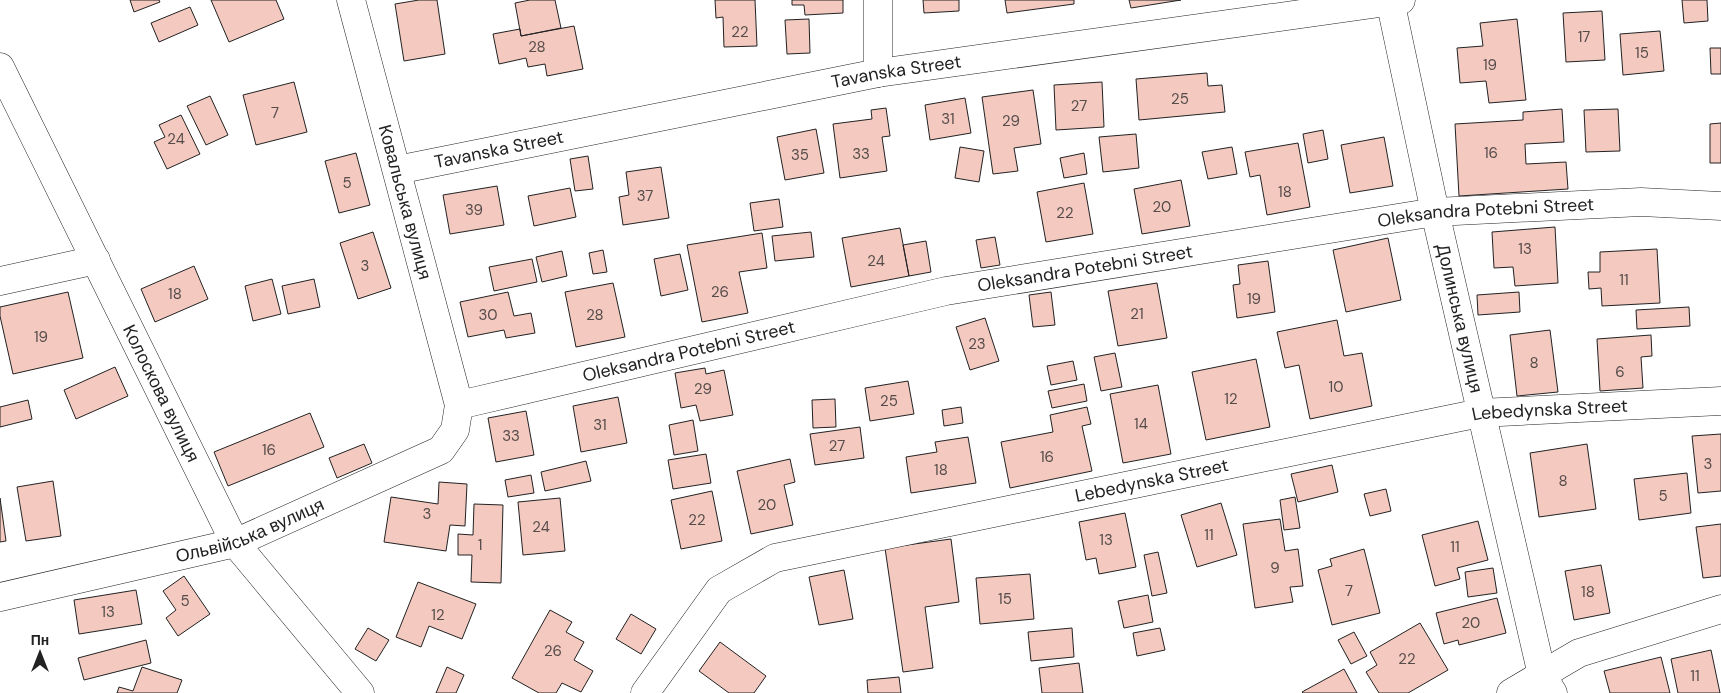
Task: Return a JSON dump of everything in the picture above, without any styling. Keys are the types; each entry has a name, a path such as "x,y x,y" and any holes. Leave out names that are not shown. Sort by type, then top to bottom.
{"street":[{"name":"Ковальська вулиця","path":"351,0 459,405"},
{"path":"878,0 878,73"},
{"name":"Tavanska Street","path":"397,170 878,73 1394,0"},
{"name":"Долинська вулиця","path":"1394,0 1435,212 1480,414 1548,684"},
{"name":"Колоскова вулиця","path":"0,67 235,543 360,693"},
{"name":"Oleksandra Potebni Street","path":"459,405 946,291 1435,212 1641,202 1721,206"},
{"path":"0,281 96,260"},
{"name":"Lebedynska Street","path":"645,693 719,590 775,558 1480,414 1721,401"},
{"name":"Ольвійська вулиця","path":"0,597 235,543 441,450 455,430 459,405"},
{"path":"1511,693 1548,684 1580,653 1721,609"}],"building":[{"path":"130,0 159,0 160,2 134,12"},
{"path":"211,0 276,0 284,19 229,42"},
{"path":"419,0 437,0 445,54 404,61 395,4"},
{"path":"530,0 555,0 561,28 521,36 515,3"},
{"path":"715,0 755,0 757,46 724,47 723,17 716,18"},
{"path":"792,0 843,0 843,13 805,15 804,5 792,5"},
{"path":"923,0 959,0 959,11 924,13"},
{"path":"1005,0 1074,0 1074,4 1007,13"},
{"path":"1129,0 1181,0 1131,8"},
{"path":"1682,0 1707,0 1708,21 1684,23"},
{"path":"190,7 198,25 159,42 151,23"},
{"path":"1602,11 1605,60 1566,62 1563,13"},
{"path":"809,19 810,53 787,54 785,20"},
{"path":"1517,19 1526,100 1489,103 1486,81 1460,83 1457,48 1483,46 1480,23"},
{"path":"574,26 583,69 547,76 545,64 528,67 526,58 499,64 493,34 520,29 521,36"},
{"path":"1660,31 1664,71 1623,75 1620,34"},
{"path":"1710,48 1721,48 1721,74 1711,74"},
{"path":"1207,73 1208,86 1222,85 1225,112 1139,120 1136,79"},
{"path":"294,82 307,132 256,145 243,95"},
{"path":"1102,82 1104,127 1056,130 1054,85"},
{"path":"1033,90 1041,144 1014,148 1018,171 993,174 982,97"},
{"path":"210,96 228,135 206,145 187,106"},
{"path":"965,98 971,133 930,140 925,105"},
{"path":"886,108 890,136 882,137 887,171 840,178 833,124 872,119 871,110"},
{"path":"1562,109 1564,142 1525,144 1526,164 1566,162 1568,189 1459,196 1455,124 1523,120 1523,112"},
{"path":"1618,109 1620,151 1586,152 1584,110"},
{"path":"181,115 200,154 167,169 154,142 165,137 159,125"},
{"path":"1721,123 1721,163 1710,163 1710,124"},
{"path":"816,129 824,173 785,180 777,137"},
{"path":"1323,130 1328,159 1308,163 1303,134"},
{"path":"1136,134 1139,168 1103,172 1099,137"},
{"path":"1384,137 1393,186 1350,193 1341,145"},
{"path":"1298,143 1310,207 1267,215 1260,175 1250,177 1245,152"},
{"path":"960,147 984,151 979,182 955,178"},
{"path":"1232,147 1237,174 1208,179 1202,152"},
{"path":"356,153 370,205 339,213 325,161"},
{"path":"1084,153 1087,174 1064,178 1060,158"},
{"path":"588,156 593,189 575,191 570,159"},
{"path":"661,167 669,218 623,225 619,197 629,195 626,172"},
{"path":"1181,180 1190,226 1142,234 1134,189"},
{"path":"1084,183 1093,234 1046,242 1037,192"},
{"path":"497,186 504,225 450,234 443,195"},
{"path":"570,188 576,217 534,226 528,196"},
{"path":"779,199 783,227 754,231 750,203"},
{"path":"1555,227 1558,283 1515,286 1513,267 1494,268 1492,232"},
{"path":"900,228 909,276 851,287 842,238"},
{"path":"373,232 391,288 358,299 340,243"},
{"path":"811,232 814,257 775,261 772,236"},
{"path":"762,233 767,268 739,272 748,313 702,322 687,245"},
{"path":"995,237 1000,265 981,268 976,240"},
{"path":"1388,238 1401,300 1346,312 1333,250"},
{"path":"926,241 931,272 909,276 903,245"},
{"path":"1657,249 1660,303 1602,306 1601,288 1589,289 1588,272 1600,272 1600,252"},
{"path":"603,250 607,272 593,274 589,253"},
{"path":"562,251 567,276 542,282 536,257"},
{"path":"680,254 688,290 661,296 654,259"},
{"path":"532,259 537,282 494,291 489,267"},
{"path":"1268,261 1275,312 1237,318 1233,285 1240,284 1238,265"},
{"path":"194,266 208,299 155,322 141,289"},
{"path":"272,279 281,314 253,321 245,286"},
{"path":"314,279 320,307 288,314 282,286"},
{"path":"613,283 625,337 576,347 565,292"},
{"path":"1157,283 1167,338 1118,346 1108,291"},
{"path":"68,292 83,358 13,374 0,316 0,307"},
{"path":"508,292 514,316 531,313 535,333 506,338 504,330 468,337 460,302"},
{"path":"1051,292 1055,325 1033,327 1029,295"},
{"path":"1519,292 1520,312 1478,315 1477,295"},
{"path":"1689,307 1690,326 1637,329 1636,310"},
{"path":"985,318 999,361 970,370 956,327"},
{"path":"1337,320 1344,356 1362,353 1372,406 1310,419 1299,365 1285,368 1277,332"},
{"path":"1550,330 1558,392 1517,396 1510,335"},
{"path":"1651,335 1652,356 1641,357 1643,388 1600,391 1597,339"},
{"path":"1115,353 1122,387 1101,391 1094,357"},
{"path":"1256,359 1270,427 1206,440 1192,372"},
{"path":"1073,361 1077,380 1051,385 1047,366"},
{"path":"115,367 128,396 76,419 64,390"},
{"path":"705,368 706,374 724,370 733,415 700,421 696,405 681,408 675,373"},
{"path":"908,381 914,414 870,421 865,388"},
{"path":"1084,384 1087,401 1052,408 1048,391"},
{"path":"1158,385 1171,454 1123,463 1110,394"},
{"path":"618,397 627,443 581,452 573,406"},
{"path":"835,399 836,427 813,428 812,400"},
{"path":"28,400 32,419 0,427 0,407"},
{"path":"961,407 963,423 944,426 942,410"},
{"path":"1087,407 1091,424 1082,426 1092,471 1010,488 1001,442 1053,432 1050,415"},
{"path":"526,411 534,455 496,462 488,418"},
{"path":"310,413 324,447 228,486 214,452"},
{"path":"693,420 698,451 674,455 669,425"},
{"path":"860,427 864,458 815,465 810,434"},
{"path":"1721,434 1721,491 1698,493 1692,436"},
{"path":"968,437 976,483 911,493 906,457 937,452 935,442"},
{"path":"364,444 372,463 337,478 329,458"},
{"path":"1587,444 1596,509 1539,517 1530,453"},
{"path":"706,454 711,483 673,489 668,460"},
{"path":"790,459 795,482 784,485 793,525 751,534 737,471"},
{"path":"586,461 591,481 545,491 541,472"},
{"path":"1332,465 1338,492 1298,502 1291,474"},
{"path":"1687,473 1691,513 1639,520 1634,479"},
{"path":"531,475 534,493 508,497 505,480"},
{"path":"53,481 61,536 26,541 17,487"},
{"path":"439,482 467,484 465,526 450,525 446,551 384,542 391,497 438,504"},
{"path":"1386,489 1391,511 1370,516 1364,494"},
{"path":"712,491 722,541 681,549 671,500"},
{"path":"1295,497 1300,528 1284,530 1280,500"},
{"path":"0,498 6,541 0,542"},
{"path":"560,498 565,551 523,555 518,502"},
{"path":"1221,503 1237,555 1197,567 1181,515"},
{"path":"474,504 503,505 501,583 471,582 472,555 458,555 458,534 473,535"},
{"path":"1125,513 1136,567 1099,574 1096,558 1086,560 1079,522"},
{"path":"1280,519 1285,551 1298,549 1303,586 1290,587 1293,602 1255,608 1243,524"},
{"path":"1478,521 1488,560 1457,568 1460,579 1435,586 1422,535"},
{"path":"1721,524 1721,576 1703,578 1696,527"},
{"path":"951,539 959,602 925,607 933,668 903,672 885,548"},
{"path":"1364,549 1380,613 1332,625 1318,570 1332,566 1330,559"},
{"path":"1158,552 1167,593 1152,596 1144,555"},
{"path":"1601,565 1610,613 1574,620 1565,571"},
{"path":"1493,568 1497,593 1468,597 1465,572"},
{"path":"844,570 853,619 819,625 809,577"},
{"path":"1030,574 1034,619 980,624 976,578"},
{"path":"184,576 210,614 178,636 166,618 176,610 163,591"},
{"path":"418,582 476,604 462,639 429,626 421,647 396,637"},
{"path":"136,590 142,624 79,634 74,600"},
{"path":"1148,595 1153,622 1124,628 1118,601"},
{"path":"1497,598 1506,633 1459,645 1458,640 1444,644 1436,613"},
{"path":"550,610 572,622 566,632 584,642 574,660 593,671 581,692 562,683 556,693 539,693 512,678"},
{"path":"631,614 656,629 641,654 616,639"},
{"path":"1420,623 1448,670 1408,693 1379,693 1366,672 1377,665 1370,652"},
{"path":"368,628 389,640 376,661 355,649"},
{"path":"1072,628 1074,657 1031,661 1028,632"},
{"path":"1160,628 1165,650 1137,656 1133,633"},
{"path":"1354,632 1367,656 1351,664 1338,640"},
{"path":"146,640 151,663 84,680 78,658"},
{"path":"720,642 766,676 754,693 729,693 699,671"},
{"path":"1711,650 1720,693 1678,693 1671,659"},
{"path":"1661,657 1670,693 1610,693 1604,671"},
{"path":"1079,663 1083,693 1042,693 1039,668"},
{"path":"142,667 182,680 177,693 117,693 119,687 133,691"},
{"path":"447,667 464,675 456,693 436,693"},
{"path":"1344,669 1357,693 1302,692"},
{"path":"899,677 901,693 868,693 867,680"}]}
